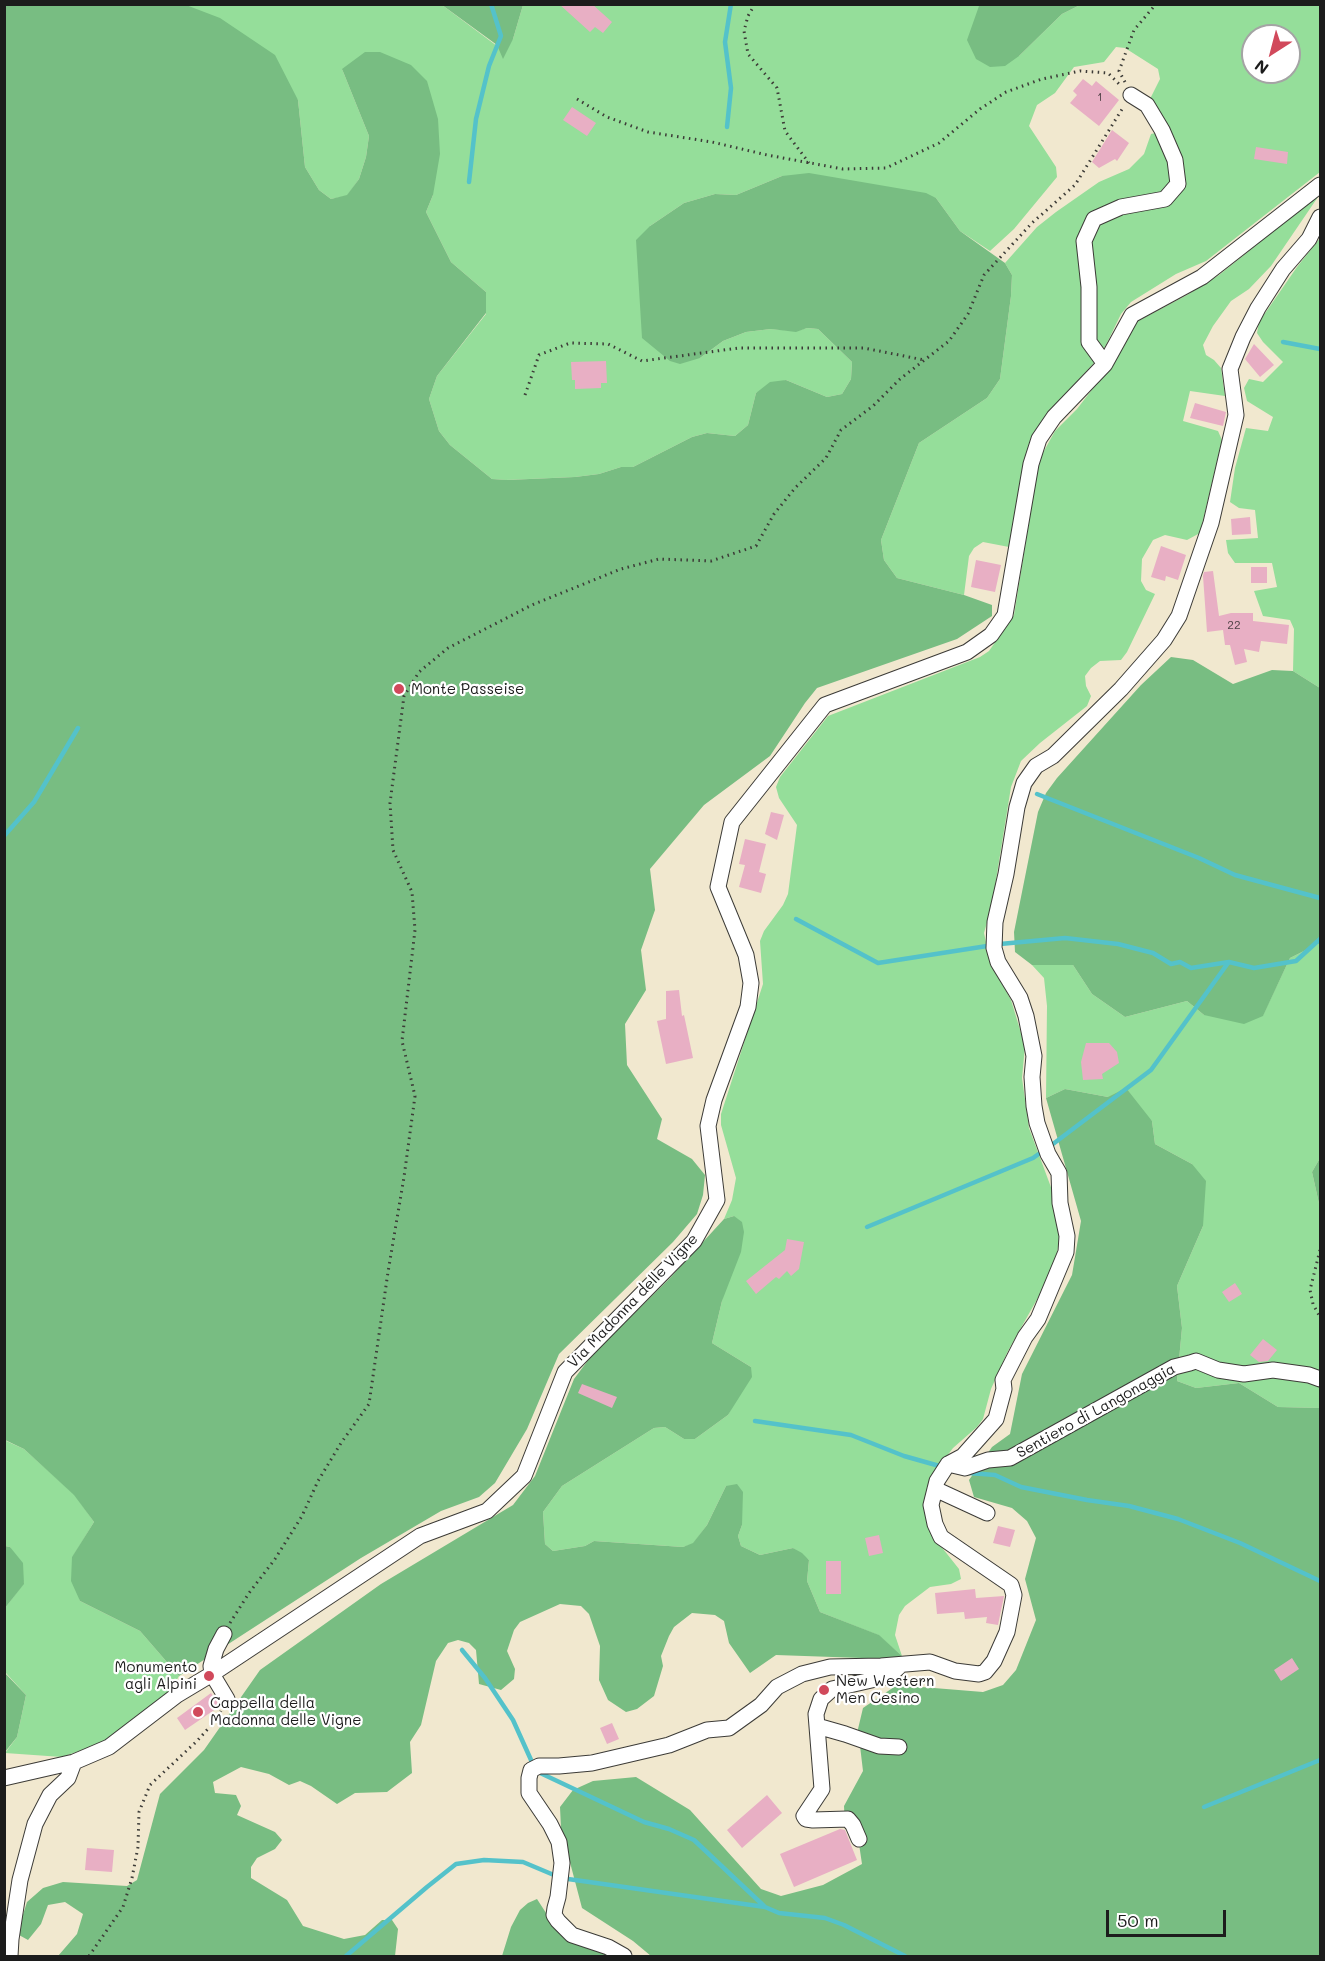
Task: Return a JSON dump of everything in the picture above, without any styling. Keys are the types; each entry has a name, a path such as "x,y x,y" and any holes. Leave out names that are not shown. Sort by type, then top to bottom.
{"street":[{"path":"1105,364 1089,342 1089,287 1084,241 1094,219 1121,207 1165,200 1178,184 1175,160 1162,130 1147,105 1131,94"},
{"name":"Via Madonna delle Vigne","path":"4,1778 74,1762 109,1748 177,1695 420,1536 487,1511 524,1476 565,1372 694,1241 717,1200 708,1126 714,1100 748,1007 751,983 746,955 718,887 732,822 825,705 967,652 991,634 1005,615 1030,464 1039,439 1054,417 1105,364 1132,315 1202,277 1320,185"},
{"path":"624,1956 608,1947 572,1935 555,1915 562,1863 559,1842 530,1793 531,1770 539,1766 592,1763 669,1745 707,1730 729,1728 761,1705 777,1687 802,1674 830,1667 930,1662 969,1674 979,1674 985,1672 994,1661 1007,1632 1014,1595 1011,1585 941,1537 935,1524 932,1505 937,1481 948,1464 963,1456 996,1419 1004,1389 1003,1380 1025,1337 1038,1319 1066,1252 1067,1236 1060,1203 1059,1173 1048,1154 1037,1123 1034,1106 1032,1077 1034,1056 1026,1016 1020,998 998,962 994,948 995,922 1002,896 1017,807 1024,783 1036,766 1053,756 1084,727 1151,657 1179,616 1211,523 1236,414 1230,369 1258,308 1283,269 1309,239 1320,216"},
{"name":"Sentiero di Langonaggia","path":"948,1464 964,1468 988,1460 1010,1458 1174,1367 1196,1361 1218,1370 1244,1374 1273,1370 1320,1379"},
{"path":"935,1489 987,1513"},
{"path":"224,1634 211,1666 212,1674 227,1699"},
{"path":"859,1839 848,1819 813,1820 806,1819 804,1816 822,1789 816,1714 821,1699 832,1689 889,1676 901,1665"},
{"path":"817,1726 879,1746 899,1747"},
{"path":"10,1956 10,1939 20,1880 35,1824 50,1795 68,1778 74,1762"}],"path":[{"path":"755,4 748,16 744,31 748,54 777,88 785,131 809,163"},
{"path":"1131,94 1119,70 1134,30 1155,4"},
{"path":"577,99 607,117 648,132 712,142 843,169 886,168 939,143 980,109 1006,92 1052,77 1080,71 1108,73 1131,94"},
{"path":"224,1634 302,1516 318,1481 341,1443 369,1404 415,1096 402,1041 415,930 412,892 393,850 390,802 404,696 419,672 448,648 532,605 621,569 659,559 711,561 756,546 774,514 795,488 826,458 841,430 873,406 900,379 949,341 968,314 984,275 1032,223 1075,186 1131,94"},
{"path":"525,395 539,356 570,343 608,344 642,361 739,348 864,348 924,360"},
{"path":"1320,1250 1310,1290 1313,1304 1320,1317"},
{"path":"90,1956 123,1907 138,1847 139,1812 150,1785 215,1721 227,1699"}],"green space":[{"path":"4,5 186,5 220,18 275,55 298,100 305,167 319,190 331,199 347,195 359,179 366,157 369,136 342,69 365,52 380,52 411,65 427,81 438,119 440,154 433,195 426,212 451,262 486,292 486,313 437,376 429,399 439,431 450,445 492,479 575,477 599,474 621,467 633,467 692,437 707,433 735,436 748,425 756,393 770,382 786,380 827,397 842,394 851,379 852,362 818,329 807,328 796,332 771,329 746,332 723,341 700,358 680,364 670,361 642,338 636,240 650,226 684,203 715,194 736,195 782,176 809,173 926,193 936,198 960,231 1005,263 1012,275 1000,379 987,398 919,443 881,540 884,560 897,578 964,595 992,605 992,616 957,639 817,688 770,756 704,805 650,869 655,910 641,950 646,990 625,1024 627,1065 662,1119 657,1139 692,1159 705,1175 703,1195 697,1214 673,1242 559,1354 527,1429 495,1483 479,1497 441,1511 361,1558 179,1676 140,1631 80,1601 71,1581 72,1557 94,1522 74,1495 24,1449 5,1440"},
{"path":"186,5 442,5 497,46 513,39 523,5 979,5 1019,56 1062,14 1080,5 1320,5 1320,172 1206,261 1176,274 1131,302 1121,314 1106,345 1094,363 1059,401 1032,443 1022,470 1009,547 983,542 974,548 969,556 964,595 897,578 884,560 881,540 919,443 987,398 1000,379 1012,275 1005,263 1037,227 1099,182 1129,169 1144,154 1151,134 1168,130 1150,99 1160,79 1158,69 1125,48 1116,47 1104,62 1074,67 1055,93 1037,105 1029,126 1056,167 1057,177 1014,229 990,251 960,231 936,198 782,176 736,195 715,194 684,203 650,226 700,358 723,341 746,332 771,329 796,331 807,328 818,329 852,362 851,379 842,394 827,397 786,380 756,393 748,425 735,436 707,433 692,437 633,467 621,467 599,474 575,477 492,479 450,445 439,431 429,399 437,376 486,314 486,292 451,262 426,212 433,195 342,69 369,136 366,157 359,179 347,196 331,199 319,190 305,167 298,100"},
{"path":"442,5 523,5 513,39 503,59 497,45"},
{"path":"979,5 1080,5 1062,14 1019,56 1005,66 990,67 976,59 967,40"},
{"path":"1320,194 1271,266 1249,289 1231,301 1203,345 1206,355 1221,368 1225,396 1190,391 1183,421 1218,431 1222,440 1200,533 1187,540 1165,535 1153,540 1142,559 1141,581 1146,590 1155,594 1127,652 1121,660 1100,661 1091,668 1085,676 1086,686 1091,696 1087,706 1021,761 1011,787 992,905 984,933 991,964 1011,1000 1025,1046 1022,1078 1029,1128 1052,1190 1060,1234 1056,1259 1040,1294 1008,1351 991,1389 983,1419 953,1448 935,1472 932,1535 959,1569 961,1579 951,1584 930,1587 905,1606 899,1615 895,1635 902,1656 878,1635 820,1612 807,1581 809,1560 793,1548 760,1555 741,1546 738,1536 742,1525 726,1486 707,1525 693,1544 683,1547 594,1541 585,1546 553,1551 545,1544 543,1512 562,1486 654,1428 665,1427 684,1439 695,1439 728,1415 751,1367 712,1343 722,1301 734,1216 724,1219 732,1200 736,1178 721,1125 721,1114 763,984 760,941 788,894 797,825 779,798 776,787 780,777 828,716 980,657 989,651 1014,615 1039,460 1055,431 1077,409 1104,374 1138,321 1219,275"},
{"path":"1320,238 1320,688 1293,671 1294,629 1290,620 1263,616 1254,591 1277,587 1272,563 1235,563 1228,553 1226,540 1258,538 1255,510 1239,508 1230,502 1235,468 1246,428 1268,431 1273,417 1247,401 1244,388 1249,379 1263,382 1283,362 1257,333 1259,322"},
{"path":"1171,657 1193,660 1233,684 1272,670 1293,671 1320,688 1320,943 1290,958 1263,1016 1244,1024 1204,1015 1187,1001 1125,1017 1092,994 1073,965 1032,965 1015,952 1014,932 1038,812 1046,793 1141,685"},
{"path":"1320,943 1320,1158 1312,1172 1320,1208 1320,1408 1278,1407 1239,1383 1196,1388 1177,1381 1182,1328 1177,1286 1203,1226 1192,1164 1155,1144 1152,1121 1108,1097 1065,1089 1046,1098 1047,1006 1044,978 1032,965 1073,965 1092,994 1125,1017 1187,1001 1204,1015 1263,1015 1290,958"},
{"path":"1126,1088 1152,1121 1155,1144 1192,1164 1206,1181 1203,1226 1177,1286 1182,1328 1177,1381 1196,1388 1239,1383 1278,1407 1320,1408 1320,1956 651,1956 633,1941 582,1908 561,1828 560,1807 573,1790 593,1781 636,1777 690,1810 761,1889 781,1896 823,1885 862,1864 859,1844 845,1827 844,1806 863,1771 858,1729 863,1708 897,1685 983,1692 1003,1685 1016,1670 1036,1620 1025,1579 1036,1538 1027,1521 1012,1508 974,1497 969,1480 992,1447 1010,1434 1022,1374 1072,1275 1081,1221 1046,1098 1065,1089 1108,1097"},
{"path":"1320,1158 1320,1208 1312,1172"},
{"path":"734,1216 742,1222 744,1232 741,1252 722,1301 712,1343 751,1367 752,1377 728,1415 695,1439 684,1439 665,1427 654,1428 562,1486 543,1512 545,1544 553,1551 585,1546 594,1541 683,1547 693,1543 707,1525 726,1486 737,1484 743,1492 742,1525 738,1536 741,1546 760,1555 793,1548 802,1553 809,1560 807,1581 820,1612 879,1635 902,1656 890,1659 776,1655 750,1673 729,1643 724,1621 715,1615 692,1613 674,1627 669,1636 661,1656 663,1666 654,1696 637,1709 626,1712 608,1700 599,1680 600,1646 589,1614 581,1606 560,1604 520,1622 514,1630 507,1651 515,1669 514,1679 501,1690 479,1684 476,1650 469,1643 458,1640 448,1643 436,1661 421,1725 410,1742 412,1773 387,1792 355,1793 337,1804 300,1781 289,1785 269,1774 241,1767 213,1782 215,1793 236,1795 241,1806 237,1815 275,1832 282,1840 275,1849 257,1858 251,1867 251,1878 287,1900 303,1926 344,1939 365,1935 382,1920 392,1920 398,1929 395,1956 58,1956 77,1934 83,1914 65,1902 48,1905 41,1924 28,1940 19,1935 27,1902 43,1888 63,1882 127,1886 137,1880 160,1794 204,1750 260,1670 381,1584 513,1505 535,1476 574,1379 592,1355 669,1279 724,1219"},
{"path":"4,1440 24,1449 75,1495 94,1522 72,1558 80,1601 140,1631 179,1676 168,1695 100,1744 62,1757 5,1753 17,1737 26,1695 5,1672 5,1608 24,1583 10,1547 5,1546"},
{"path":"5,1546 10,1547 23,1563 24,1584 5,1608"},
{"path":"4,1672 26,1695 17,1737 5,1752"},
{"path":"537,1899 548,1916 613,1956 502,1956 511,1927 520,1910"}],"building":[{"path":"559,4 592,4 612,22 603,33 595,27 590,32"},
{"path":"1083,79 1092,86 1096,81 1119,100 1099,126 1070,103 1077,95 1073,91"},
{"path":"572,107 596,123 587,136 563,120"},
{"path":"1112,130 1129,143 1117,161 1115,159 1099,168 1092,162"},
{"path":"1256,147 1288,152 1287,164 1254,159"},
{"path":"1254,344 1274,365 1260,377 1245,359"},
{"path":"606,361 607,383 601,383 601,388 575,389 571,362"},
{"path":"1195,403 1226,412 1223,426 1190,418"},
{"path":"1250,517 1251,534 1232,535 1231,519"},
{"path":"1161,546 1186,555 1178,580 1166,576 1165,581 1151,577"},
{"path":"976,560 1001,565 995,592 971,587"},
{"path":"1251,567 1267,567 1267,583 1251,583"},
{"path":"1213,571 1219,616 1231,613 1253,613 1253,621 1289,625 1287,644 1261,641 1259,652 1244,649 1247,662 1235,665 1230,645 1225,645 1223,630 1207,632 1203,576 1204,572"},
{"path":"771,812 784,815 777,840 765,834"},
{"path":"745,839 766,844 759,872 766,874 761,893 739,887 745,865 739,864"},
{"path":"679,990 682,1016 684,1015 693,1058 666,1064 657,1021 666,1019 666,991"},
{"path":"1086,1043 1109,1043 1117,1052 1119,1063 1102,1074 1103,1079 1083,1080 1081,1062"},
{"path":"787,1239 804,1242 799,1269 791,1276 787,1271 779,1279 776,1277 756,1294 746,1281 785,1250"},
{"path":"1235,1283 1242,1294 1229,1302 1222,1292"},
{"path":"1263,1339 1277,1350 1268,1361 1259,1362 1250,1355"},
{"path":"582,1384 617,1397 612,1408 578,1393"},
{"path":"998,1526 1015,1530 1010,1547 993,1543"},
{"path":"879,1535 883,1553 869,1556 865,1538"},
{"path":"826,1561 841,1561 841,1594 826,1594"},
{"path":"975,1589 976,1598 1004,1596 998,1625 986,1623 987,1617 965,1619 964,1612 937,1614 935,1593"},
{"path":"1292,1658 1299,1669 1281,1681 1274,1670"},
{"name":"Cappella della Madonna delle Vigne","path":"211,1693 220,1706 185,1730 177,1718"},
{"path":"612,1723 619,1739 607,1744 600,1728"},
{"path":"767,1795 782,1813 742,1848 727,1830"},
{"path":"840,1829 845,1830 857,1860 794,1887 780,1854"},
{"path":"87,1848 114,1850 112,1872 85,1870"}],"waterway":[{"path":"469,182 476,119 489,66 501,36 491,4"},
{"path":"727,127 731,88 725,42 731,4"},
{"path":"1283,342 1320,349"},
{"path":"4,836 34,802 78,728"},
{"path":"1037,794 1199,858 1235,875 1320,898"},
{"path":"796,919 878,963 1000,944 1065,938 1118,944 1153,953 1171,964 1180,962 1191,968 1229,962 1254,968 1296,961 1320,939"},
{"path":"867,1227 1033,1158 1053,1144 1151,1070 1228,963"},
{"path":"755,1421 851,1435 904,1456 943,1467"},
{"path":"969,1473 995,1475 1021,1487 1129,1506 1178,1519 1240,1543 1320,1581"},
{"path":"462,1650 485,1678 513,1720 536,1771 644,1822 669,1829 694,1840 764,1906"},
{"path":"1204,1807 1320,1760"},
{"path":"346,1956 456,1864 484,1860 523,1862 561,1878 765,1907 779,1913 825,1918 844,1925 905,1956"}],"place":[{"name":"Monte Passeise","path":"399,689"},
{"name":"Monumento agli Alpini","path":"209,1676"},
{"name":"New Western Men Cesino","path":"824,1690"},
{"name":"Cappella della Madonna delle Vigne","path":"198,1712"}]}
